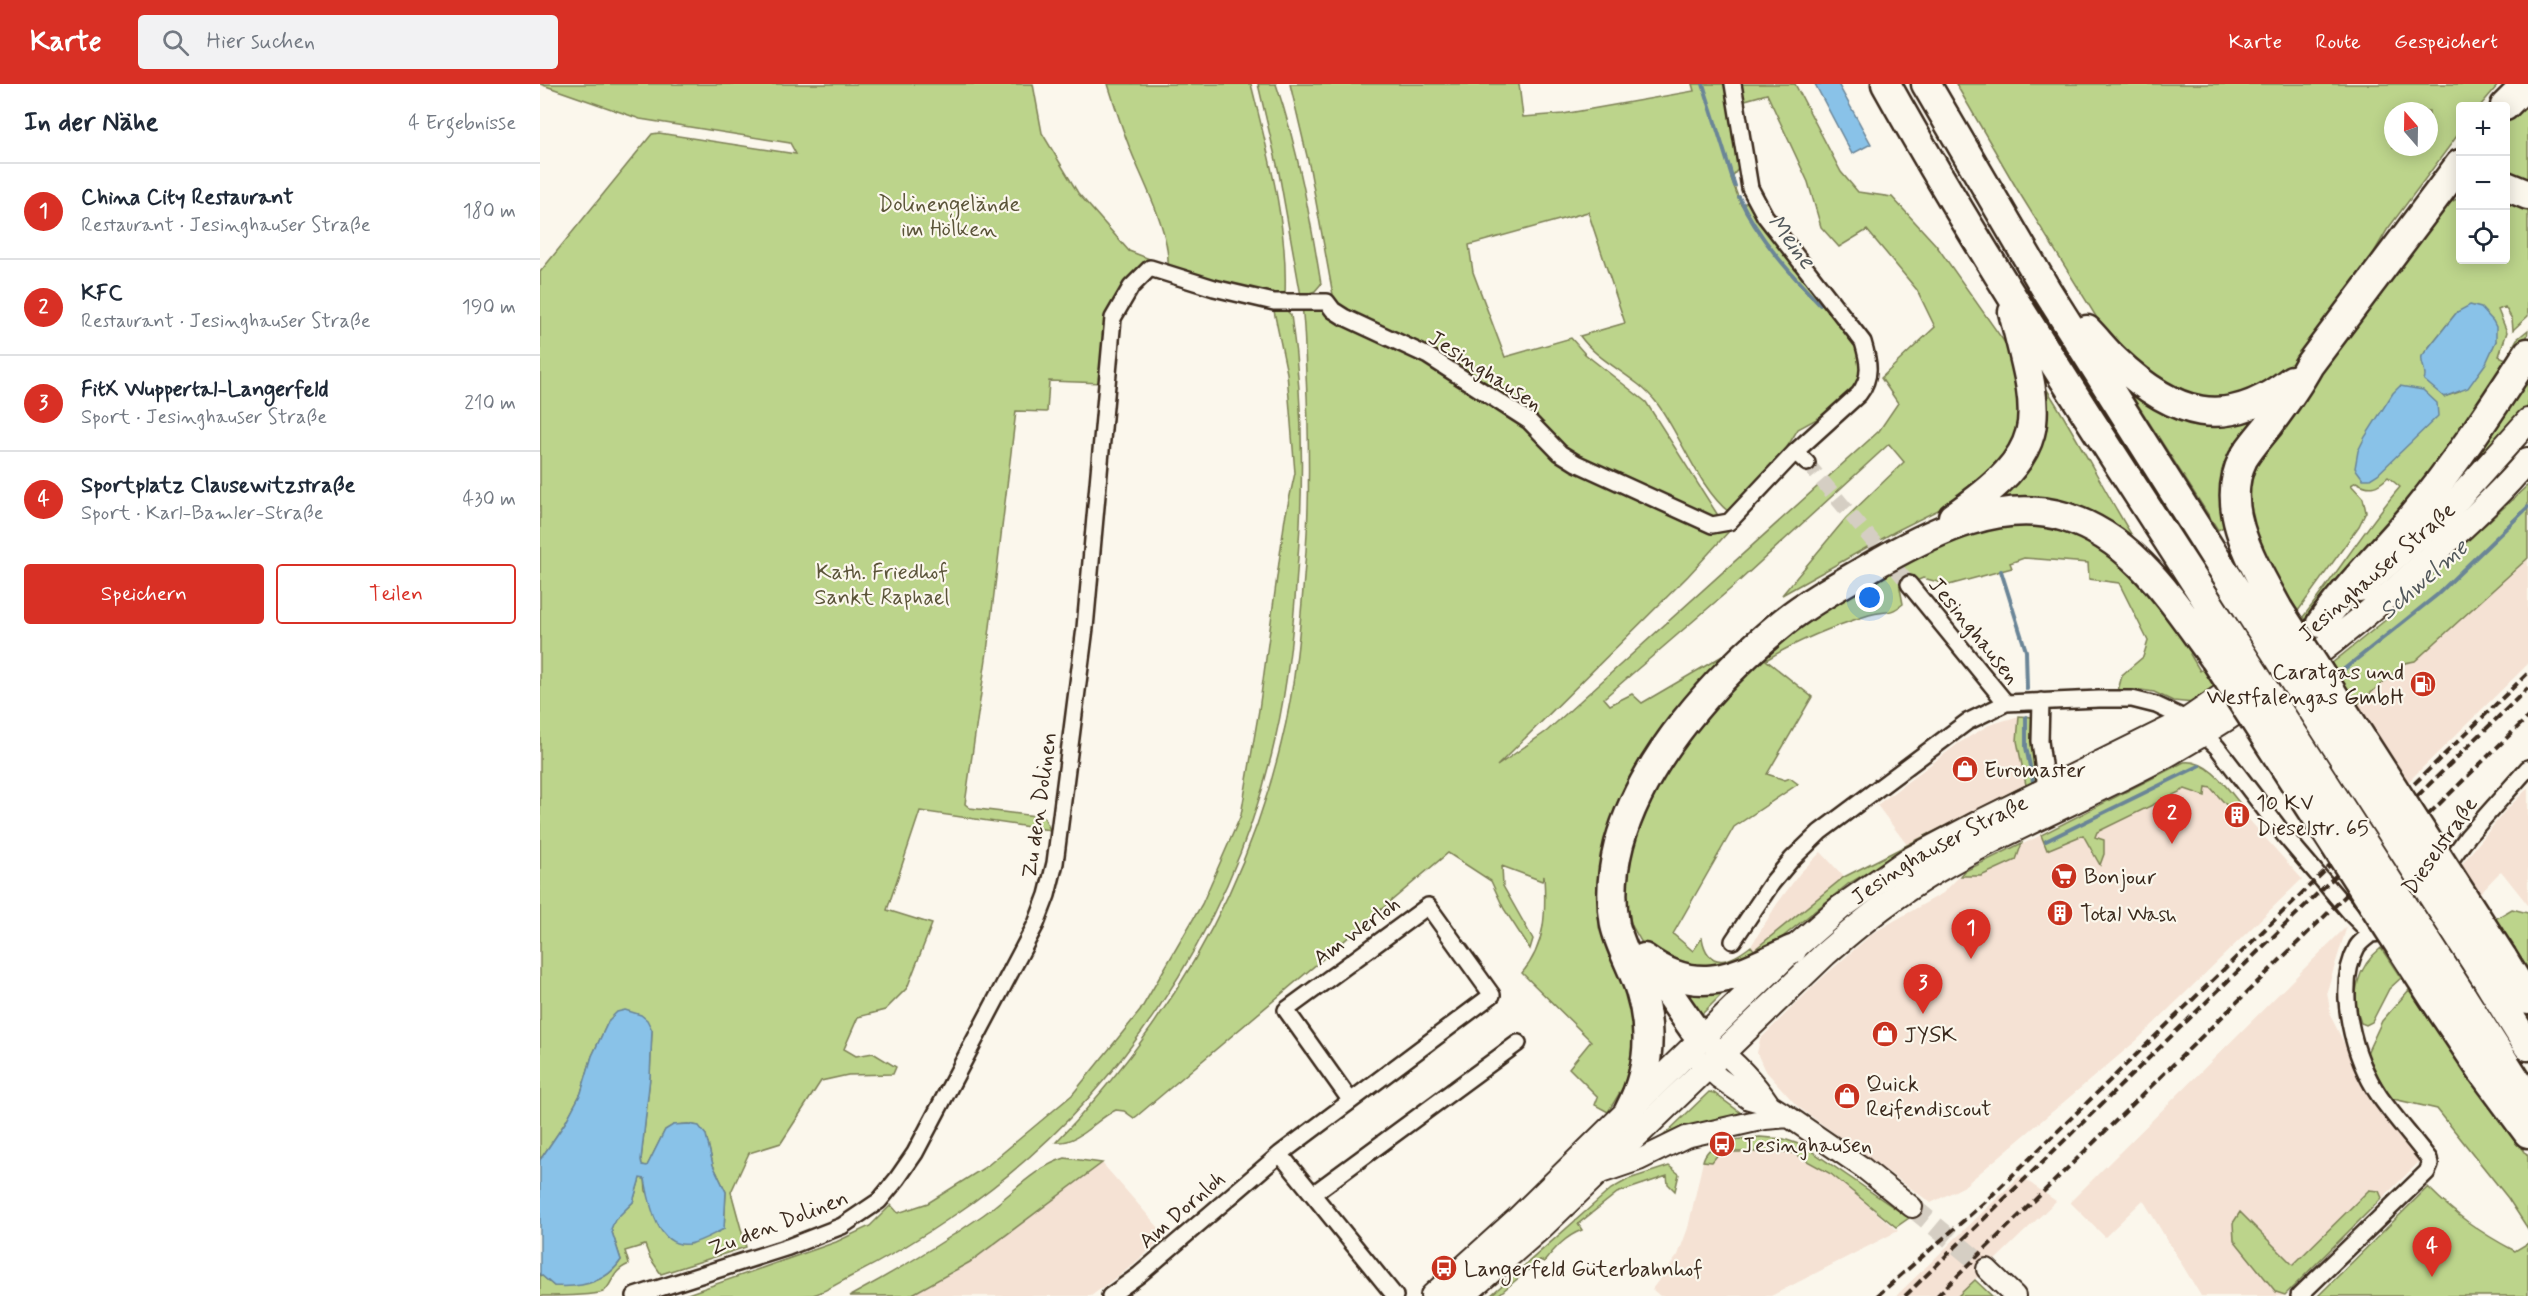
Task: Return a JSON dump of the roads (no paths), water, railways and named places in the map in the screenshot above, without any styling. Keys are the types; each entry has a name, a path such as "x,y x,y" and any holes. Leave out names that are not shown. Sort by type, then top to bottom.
{"highway":[{"path":"1886,84 1949,195 2225,651 2453,1005 2528,1099"},
{"path":"1926,84 2047,291 2268,617 2493,966 2528,1046"},
{"path":"2506,102 2514,84"},
{"path":"2508,102 2527,84"},
{"path":"2268,617 2252,558 2239,525 2235,502 2237,479 2243,459 2294,392 2309,365 2448,193 2456,174"},
{"path":"2510,188 2528,195"},
{"path":"1912,545 2006,477 2021,458 2028,442 2033,418 2033,389 2007,289"},
{"path":"2047,291 2128,372 2165,398 2187,408 2222,412 2252,405 2274,394 2309,365"},
{"path":"2321,622 2341,594 2411,517 2473,439 2528,353"},
{"path":"1629,1111 1644,1074 1649,1045 1641,991 1616,927 1612,900 1613,874 1620,842 1650,773 1695,710 1749,652 1787,620 1850,579 1912,545 1967,521 1994,513 2033,511 2073,520 2110,538 2138,561 2225,651"},
{"path":"1616,927 1644,958 1693,1028 1706,1052"},
{"path":"1644,958 1659,969 1678,976 1705,981 1737,976 1792,950"},
{"path":"2493,966 2528,1000"},
{"path":"1641,991 1706,1052"},
{"path":"2453,1005 2476,1063 2528,1133"}],"main road":[{"name":"Jesinghauser Straße","path":"1433,1296 1516,1221 1629,1111 1706,1052 1889,902 1956,860 2099,790 2195,727 2393,562 2449,509 2528,421"},
{"name":"Jesinghauser Straße","path":"1462,1296 1598,1174 1792,950 1840,908 1907,861 2043,793 2259,697 2347,630 2409,577 2485,507 2528,460"}],"street":[{"name":"Jesinghausen","path":"1150,268 1214,288 1274,302 1327,302 1333,310 1344,317 1428,356 1496,399 1529,421 1560,453 1576,463 1712,525 1729,522 1795,452 1859,394 1866,385 1869,373 1868,358 1863,342 1765,216 1750,188 1733,84"},
{"name":"Zu den Dolinen","path":"635,1296 789,1247 842,1226 879,1201 915,1153 1036,924 1047,895 1055,862 1085,628 1106,419 1113,318 1131,287 1150,268"},
{"path":"1795,452 1807,463"},
{"name":"Jesinghausen","path":"1909,584 2006,703"},
{"name":"Jesinghausen","path":"1733,941 1772,883 1792,859 1820,832 1966,722 2006,703 2132,699 2156,705 2195,727"},
{"name":"Jesinghausen","path":"2041,701 2040,741 2045,780 2043,793"},
{"path":"2195,727 2217,747 2285,836 2371,934 2358,945 2350,967 2346,993 2355,1040 2379,1095 2429,1159 2430,1165 2427,1172 2299,1296"},
{"name":"Dieselstraße","path":"2371,934 2392,932 2416,917 2468,836 2528,768"},
{"name":"Am Werloh","path":"1280,1154 1492,995 1428,906 1286,1010 1350,1100"},
{"path":"1313,1194 1518,1043"},
{"path":"1706,1052 1749,1099 1770,1105 1789,1117 1862,1167 1912,1207"},
{"path":"1598,1174 1639,1160 1686,1137 1765,1119 1789,1117"},
{"path":"1280,1154 1395,1296"},
{"name":"Am Dornloh","path":"1110,1296 1139,1275 1280,1154"},
{"path":"1987,1269 2015,1296"}],"water":[{"path":"1815,84 1838,84 1871,144 1852,154"},
{"path":"2470,305 2481,308 2493,321 2496,327 2496,341 2486,363 2468,388 2444,397 2424,380 2422,356 2457,312"},
{"path":"2400,386 2423,390 2437,403 2438,416 2378,474 2370,479 2363,479 2355,468 2358,451 2393,393"},
{"path":"625,1010 641,1015 647,1020 652,1030 642,1165 647,1166 665,1130 673,1125 699,1126 706,1135 713,1165 726,1192 724,1229 689,1244 678,1244 669,1239 656,1221 645,1179 640,1178 633,1202 615,1220 611,1229 621,1260 615,1268 600,1279 583,1285 554,1286 540,1274 540,1160 565,1123 581,1093 592,1056 609,1020 617,1012"}],"waterway":[{"name":"Meine","path":"1703,84 1735,186"},
{"name":"Meine","path":"1739,197 1765,241 1820,305"},
{"name":"Schwelme","path":"2338,674 2437,595 2528,507"},
{"name":"Meine","path":"2001,571 2026,651 2027,689"},
{"name":"Meine","path":"2026,717 2026,747 2033,781"},
{"name":"Schwelme","path":"2046,841 2199,766"}],"tunnel":[{"path":"1807,463 1909,584"},
{"path":"1912,1207 1987,1269"}],"railway":[{"path":"1877,1296 1985,1202 2528,673"},
{"path":"1905,1296 2528,688"},
{"path":"1937,1296 2528,717"}],"place":[{"name":"Caratgas und Westfalengas GmbH","path":"2423,684"},
{"name":"Euromaster","path":"1965,769"},
{"name":"10 KV Dieselstr. 65","path":"2237,815"},
{"name":"KFC","path":"2172,844"},
{"name":"Bonjour","path":"2064,876"},
{"name":"Total Wash","path":"2060,913"},
{"name":"China City Restaurant","path":"1971,959"},
{"name":"FitX Wuppertal-Langerfeld","path":"1923,1014"},
{"name":"JYSK","path":"1885,1034"},
{"name":"Quick Reifendiscout","path":"1847,1096"},
{"name":"Jesinghausen","path":"1722,1144"},
{"name":"Langerfeld Güterbahnhof","path":"1444,1268"},
{"name":"Sportplatz Clausewitzstraße","path":"2432,1277"}],"park label":[{"name":"Dolinengelände im Hölken","path":"949,216"},
{"name":"Kath. Friedhof Sankt Raphael","path":"882,584"}]}
